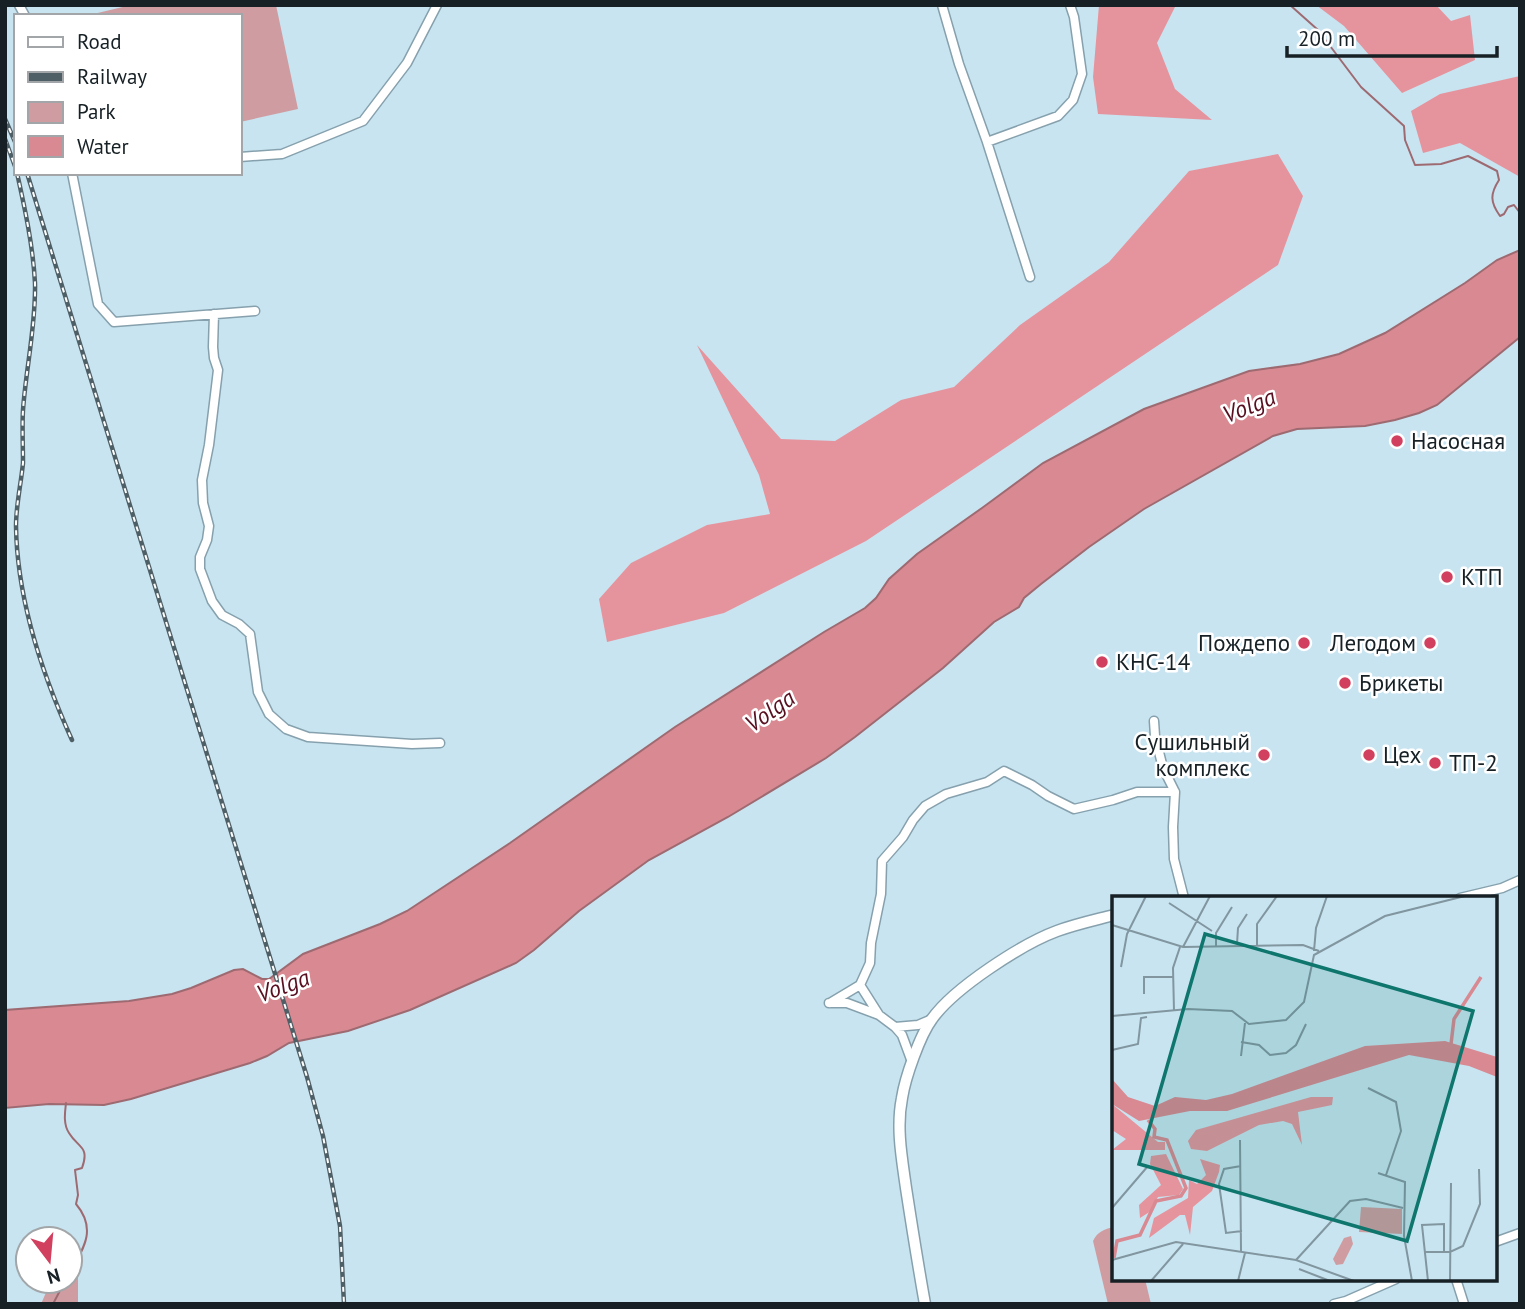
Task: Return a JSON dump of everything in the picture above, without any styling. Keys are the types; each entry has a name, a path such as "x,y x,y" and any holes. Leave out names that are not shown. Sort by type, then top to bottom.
{"street":[{"path":"242,157 282,154 363,121 407,63 437,5"},
{"path":"942,5 1030,277"},
{"path":"987,142 1058,116 1073,100 1082,74 1070,5"},
{"path":"72,175 98,304 114,322 255,311"},
{"path":"214,314 213,347 218,370 202,480 203,503 209,526 200,557 200,569 212,601 222,615 250,634 258,692 268,714 286,729 308,737 366,742 440,743"},
{"path":"1154,721 1163,768 1175,792 1174,859 1183,896"},
{"path":"913,1063 902,1035 879,1015 847,1003 830,1003 860,985 870,963 871,943 881,894 882,862 925,806 946,794 987,782 1004,771 1074,809 1137,792 1175,792"},
{"path":"1468,896 1502,888 1520,880"},
{"path":"925,1304 900,1137 902,1098 919,1043 932,1019 972,980 1036,940 1056,931 1112,916"},
{"path":"860,985 879,1015"},
{"path":"895,1027 918,1025 932,1019"},
{"path":"1497,1241 1520,1233"},
{"path":"1334,1304 1346,1302 1392,1281"},
{"path":"1457,1281 1464,1304"}],"green space":[{"path":"131,5 276,5 298,109 242,122 242,14 93,14"},
{"path":"1112,1228 1112,1281 1145,1281 1151,1304 1108,1304 1093,1241 1101,1231"},
{"path":"45,1295 78,1295 78,1304 41,1304"}],"shaded area":[{"path":"1099,5 1176,5 1157,43 1175,89 1212,120 1098,114 1093,77"},
{"path":"1316,5 1436,5 1451,21 1470,15 1475,60 1402,93 1344,26"},
{"path":"1520,76 1520,177 1460,143 1423,153 1411,111 1440,94"},
{"path":"1278,154 1303,196 1278,265 866,541 724,613 607,642 599,599 631,563 707,525 770,514 759,475 697,345 781,439 835,441 901,400 954,387 1020,325 1109,262 1189,171"}],"water":[{"name":"Volga","path":"1520,250 1520,337 1437,405 1395,420 1365,426 1297,429 1273,436 1144,509 1041,584 1024,598 1019,607 994,622 943,668 826,758 728,817 649,860 579,911 516,963 410,1010 348,1031 289,1043 250,1063 131,1099 104,1105 49,1104 5,1108 5,1010 129,1001 172,994 234,970 243,969 262,979 269,979 303,954 407,911 510,843 675,727 865,608 889,579 917,554 1043,463 1144,409 1249,371 1300,364 1339,354 1385,333 1497,260"}],"waterway":[{"path":"1290,5 1318,30 1361,87 1404,126 1405,140 1415,165 1441,164 1468,156 1497,171 1499,180 1492,198 1500,216 1508,207 1514,205 1520,213"},
{"path":"66,1103 67,1129 85,1155 82,1168 75,1170 78,1195 76,1204 86,1222 87,1230 84,1247"},
{"path":"53,1304 58,1295"}],"railway":[{"path":"5,119 14,139"},
{"path":"5,139 14,164"},
{"path":"17,175 31,241 35,283 23,410 23,463 16,518 17,553 33,636 72,740"},
{"path":"28,175 307,1077 323,1136 340,1226 344,1304"}],"place":[{"name":"Насосная","path":"1397,441"},
{"name":"КТП","path":"1447,577"},
{"name":"Пождепо","path":"1304,643"},
{"name":"Легодом","path":"1430,643"},
{"name":"КНС-14","path":"1102,662"},
{"name":"Брикеты","path":"1345,683"},
{"name":"Сушильный комплекс","path":"1264,755"},
{"name":"Цех","path":"1369,755"},
{"name":"ТП-2","path":"1435,763"}]}
